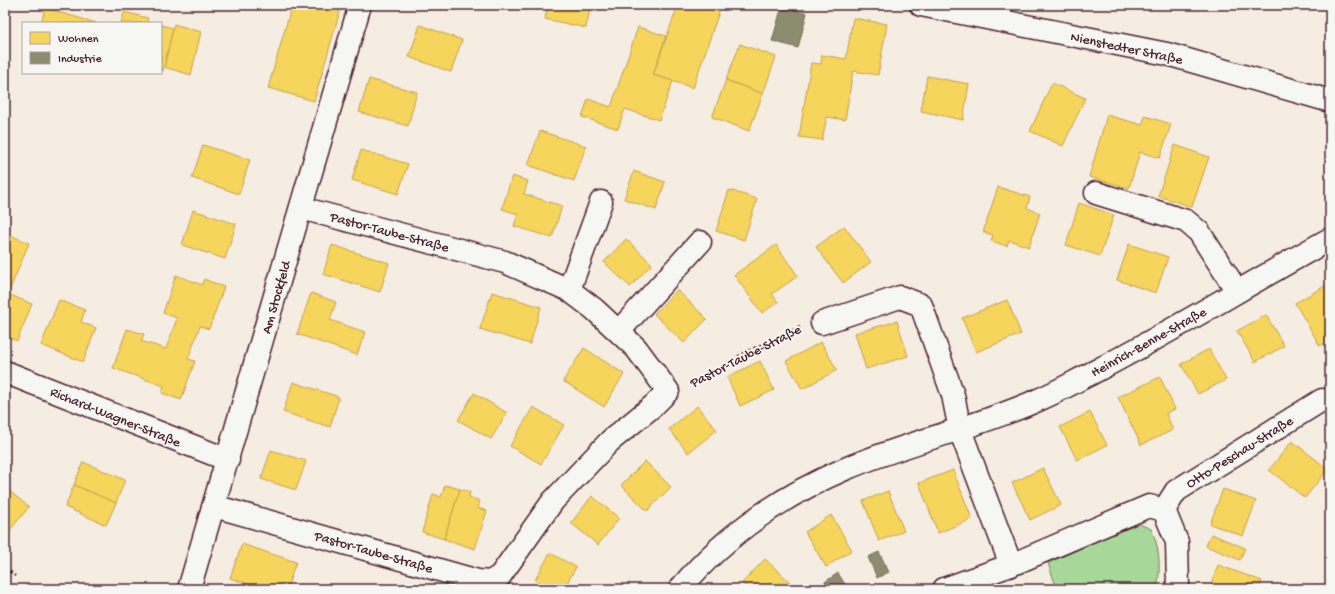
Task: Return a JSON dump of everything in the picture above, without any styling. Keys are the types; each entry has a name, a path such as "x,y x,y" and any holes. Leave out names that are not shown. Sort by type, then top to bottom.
{"street":[{"name":"Am Stockfeld","path":"189,589 360,5"},
{"name":"Nienstedter Straße","path":"921,5 999,12 1167,54 1330,101"},
{"path":"1096,193 1186,221 1198,232 1237,291"},
{"path":"569,290 601,202"},
{"name":"Pastor-Taube-Straße","path":"214,506 478,581 490,582 500,576 553,501 610,441 653,406 668,391 636,348 619,331 569,290 505,262 301,208"},
{"name":"Heinrich-Benne-Straße","path":"680,589 693,573 739,531 787,497 845,469 960,430 1039,400 1140,348 1330,239"},
{"path":"619,331 700,242"},
{"path":"822,324 900,297 921,305 953,395 960,430 1012,565"},
{"name":"Richard-Wagner-Straße","path":"5,372 228,460"},
{"name":"Otto-Peschau-Straße","path":"1164,510 1176,491 1322,400"},
{"path":"944,589 1012,565 1149,506 1164,510 1177,542 1178,589"}],"path":[{"name":"Pastor-Taube-Straße","path":"668,391 691,384 746,352 807,324 822,324"},
{"path":"5,567 15,576"}],"green space":[{"path":"1137,523 1151,529 1154,536 1159,558 1157,589 1057,589 1048,563"}],"building: Wohnen":[{"path":"292,5 319,5 340,11 314,101 268,88"},
{"path":"498,5 514,5 513,10"},
{"path":"548,5 591,5 586,28 545,19"},
{"path":"678,5 698,5 719,12 693,88 653,75"},
{"path":"45,8 93,22 41,22"},
{"path":"124,12 148,18 147,22 121,22"},
{"path":"853,18 887,24 878,75 853,71 845,120 827,117 822,140 799,137 811,63 821,64 822,55 846,59"},
{"path":"174,24 201,32 191,75 164,67"},
{"path":"162,25 173,28 162,70"},
{"path":"420,25 462,40 451,72 409,57"},
{"path":"638,27 666,36 653,75 673,81 659,120 625,109 618,129 582,117 588,99 611,107"},
{"path":"740,44 776,57 763,94 726,80"},
{"path":"927,76 969,84 963,120 921,111"},
{"path":"369,79 417,92 408,126 359,112"},
{"path":"726,80 763,94 749,131 712,117"},
{"path":"1052,83 1085,98 1063,146 1030,131"},
{"path":"1107,115 1142,125 1145,116 1171,124 1160,158 1140,152 1129,188 1089,177"},
{"path":"540,131 586,146 574,181 528,165"},
{"path":"203,145 250,160 239,194 192,178"},
{"path":"1175,145 1209,157 1192,207 1158,196"},
{"path":"361,150 408,164 398,194 352,180"},
{"path":"634,171 665,182 656,210 624,199"},
{"path":"512,176 528,181 524,194 562,206 552,238 514,226 518,214 502,209"},
{"path":"998,187 1030,197 1027,208 1040,213 1029,247 1009,240 1007,246 991,241 993,235 983,232"},
{"path":"729,190 757,199 744,240 716,231"},
{"path":"1079,203 1114,215 1100,256 1066,245"},
{"path":"193,210 236,224 225,259 182,245"},
{"path":"844,226 871,262 843,283 816,247"},
{"path":"5,233 29,243 8,294 32,304 17,341 5,336"},
{"path":"626,239 652,264 630,287 604,262"},
{"path":"1129,244 1168,257 1156,293 1117,280"},
{"path":"332,245 389,263 380,292 323,274"},
{"path":"776,245 798,276 772,294 778,302 762,313 734,275"},
{"path":"176,275 202,285 204,279 224,287 209,329 200,326 188,359 195,361 181,400 162,393 164,386 113,368 127,329 144,334 141,341 166,349 177,318 163,313"},
{"path":"1330,283 1330,340 1320,346 1295,303"},
{"path":"677,290 707,319 684,343 654,314"},
{"path":"492,292 541,307 530,344 480,329"},
{"path":"311,293 336,302 330,320 365,332 357,355 297,334"},
{"path":"59,300 85,310 81,322 96,328 83,362 41,345"},
{"path":"1007,300 1021,334 976,352 962,318"},
{"path":"1266,315 1284,346 1255,362 1237,331"},
{"path":"897,321 908,356 866,369 855,333"},
{"path":"821,342 837,370 802,389 786,361"},
{"path":"584,348 624,374 604,407 563,381"},
{"path":"1209,349 1226,380 1198,394 1181,364"},
{"path":"760,361 774,390 740,406 727,377"},
{"path":"1160,377 1175,409 1166,413 1173,430 1141,445 1118,397"},
{"path":"293,382 339,397 330,427 283,412"},
{"path":"474,393 507,413 491,439 458,420"},
{"path":"697,406 717,430 688,453 669,429"},
{"path":"533,407 564,425 541,464 510,446"},
{"path":"1090,412 1107,445 1077,460 1060,427"},
{"path":"1292,441 1328,469 1305,498 1269,470"},
{"path":"271,450 306,461 296,490 261,479"},
{"path":"645,461 671,487 647,511 621,485"},
{"path":"83,462 125,480 116,503 74,485"},
{"path":"1043,468 1061,505 1030,520 1012,483"},
{"path":"953,470 972,519 938,533 919,483"},
{"path":"74,485 116,503 106,525 65,507"},
{"path":"445,485 460,489 444,539 422,532 433,494 441,497"},
{"path":"460,489 470,492 469,497 480,501 478,508 487,511 475,549 444,539"},
{"path":"1223,489 1256,501 1243,536 1210,524"},
{"path":"8,490 29,507 5,536 5,494"},
{"path":"888,491 904,531 879,541 863,501"},
{"path":"592,496 619,518 598,545 571,523"},
{"path":"831,515 852,550 826,567 805,532"},
{"path":"1211,534 1245,548 1240,560 1206,546"},
{"path":"242,544 296,562 288,585 284,584 283,589 262,589 230,578"},
{"path":"550,553 576,567 564,589 551,589 535,580"},
{"path":"765,559 793,585 789,589 749,589 742,583"},
{"path":"1218,565 1262,581 1259,589 1210,588"},
{"path":"1316,584 1330,589 1314,589"}],"building: Industrie":[{"path":"782,6 807,13 798,48 772,41"},
{"path":"879,552 889,572 877,578 868,557"},
{"path":"838,573 848,589 825,589 822,584"}]}
